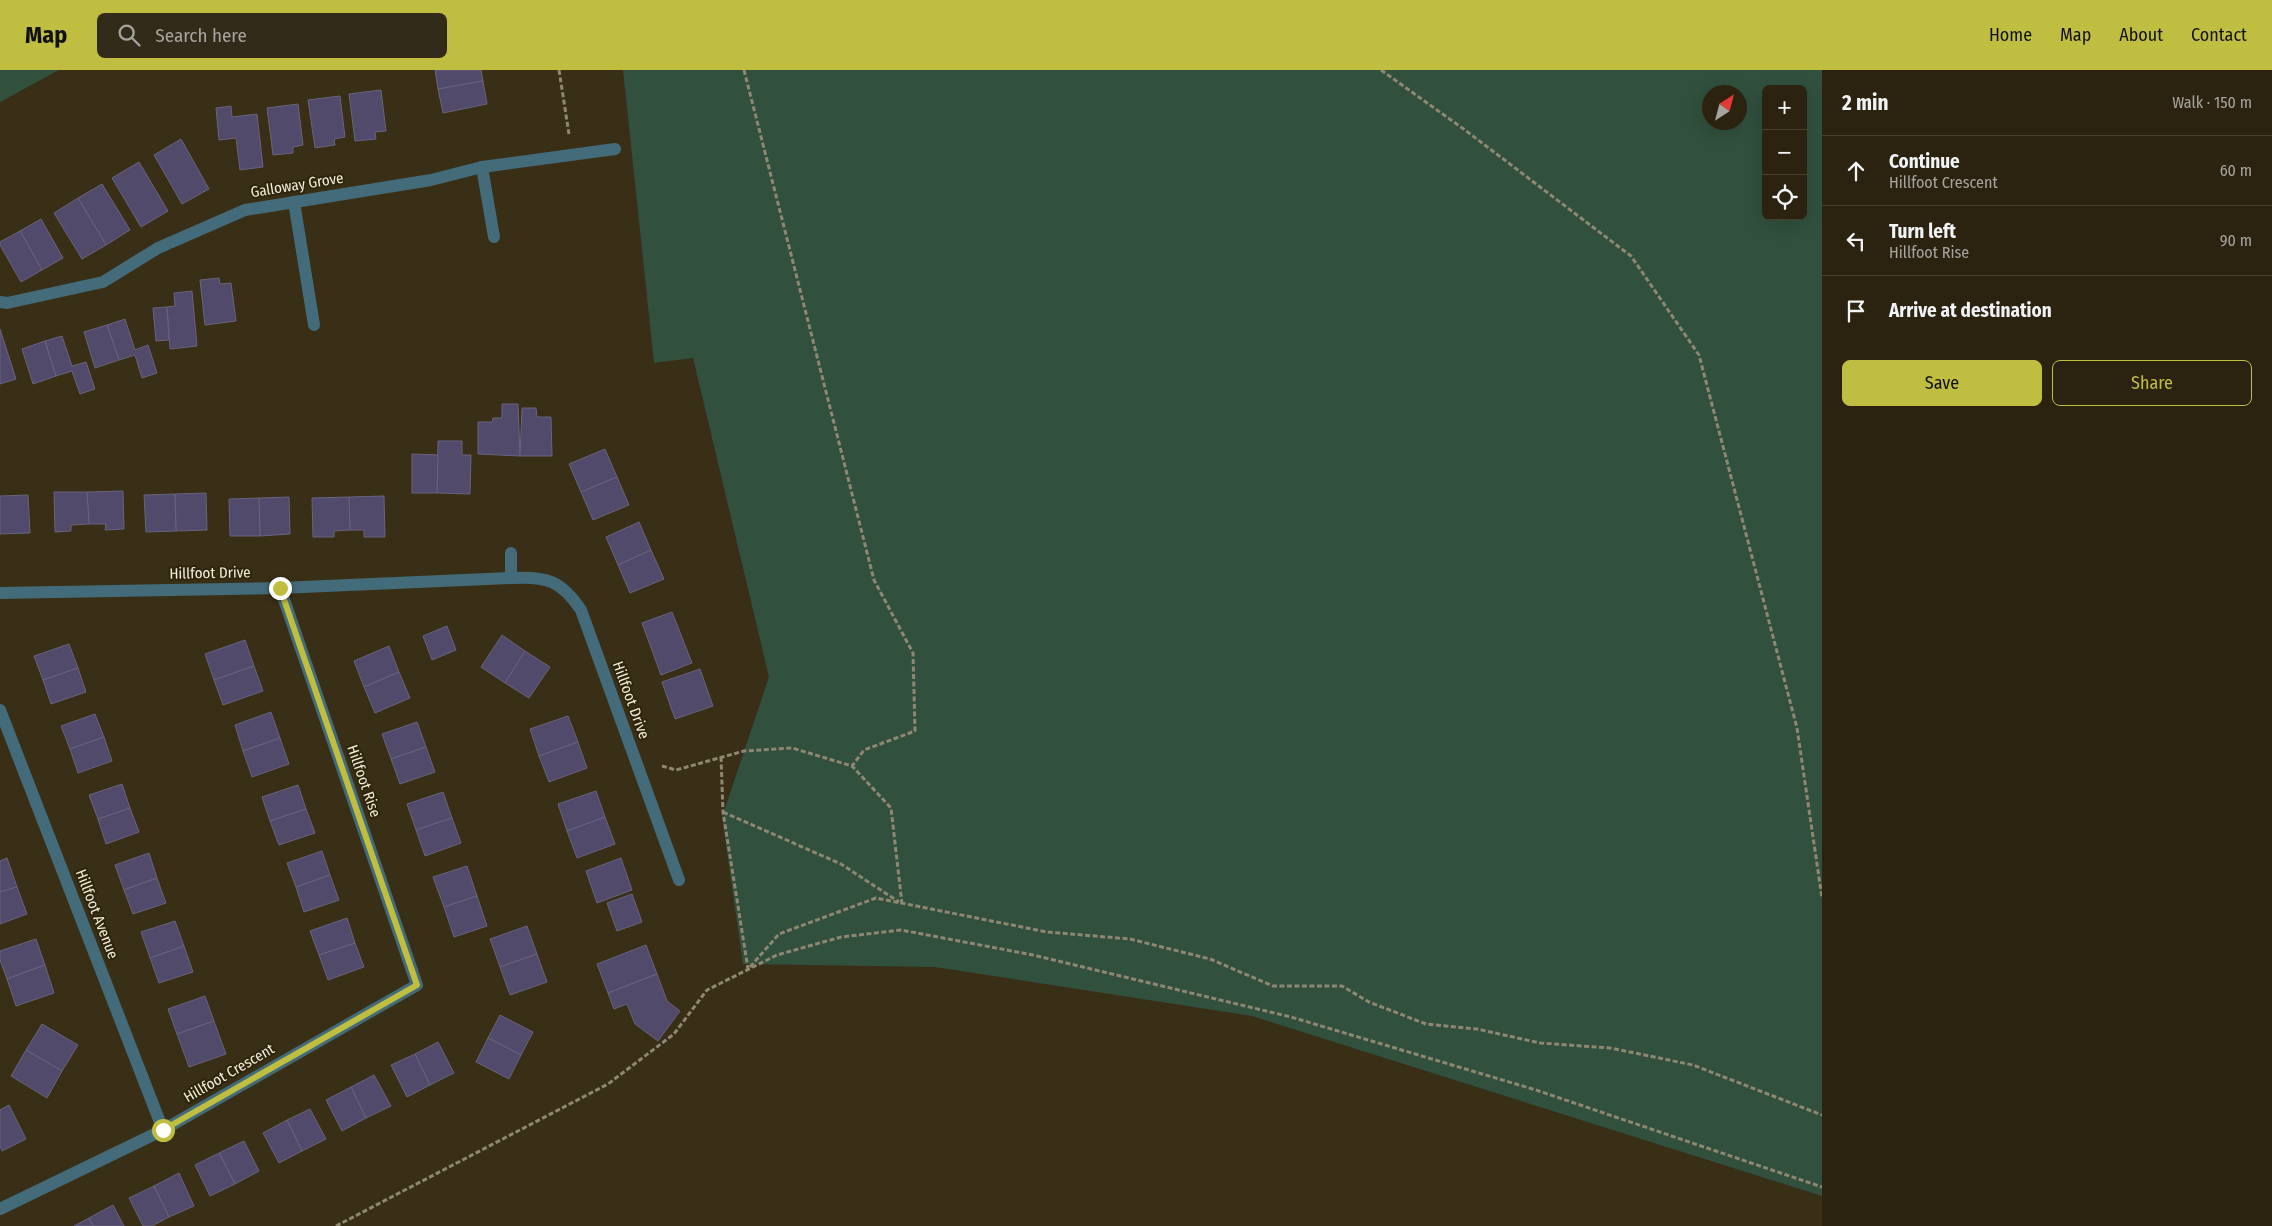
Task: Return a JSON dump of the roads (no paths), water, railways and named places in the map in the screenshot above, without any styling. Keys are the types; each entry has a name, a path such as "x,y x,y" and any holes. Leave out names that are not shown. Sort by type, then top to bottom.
{"street":[{"name":"Galloway Grove","path":"0,302 7,303 103,282 158,248 245,210 431,180 482,167 615,149"},
{"path":"482,167 494,237"},
{"path":"294,202 314,325"},
{"path":"511,553 511,578"},
{"name":"Hillfoot Drive","path":"0,593 280,588 511,578 551,580 569,592 581,610 679,880"},
{"name":"Hillfoot Rise","path":"280,588 417,985"},
{"name":"Hillfoot Avenue","path":"0,710 163,1130"},
{"name":"Hillfoot Crescent","path":"0,1209 163,1130 417,985"}]}
